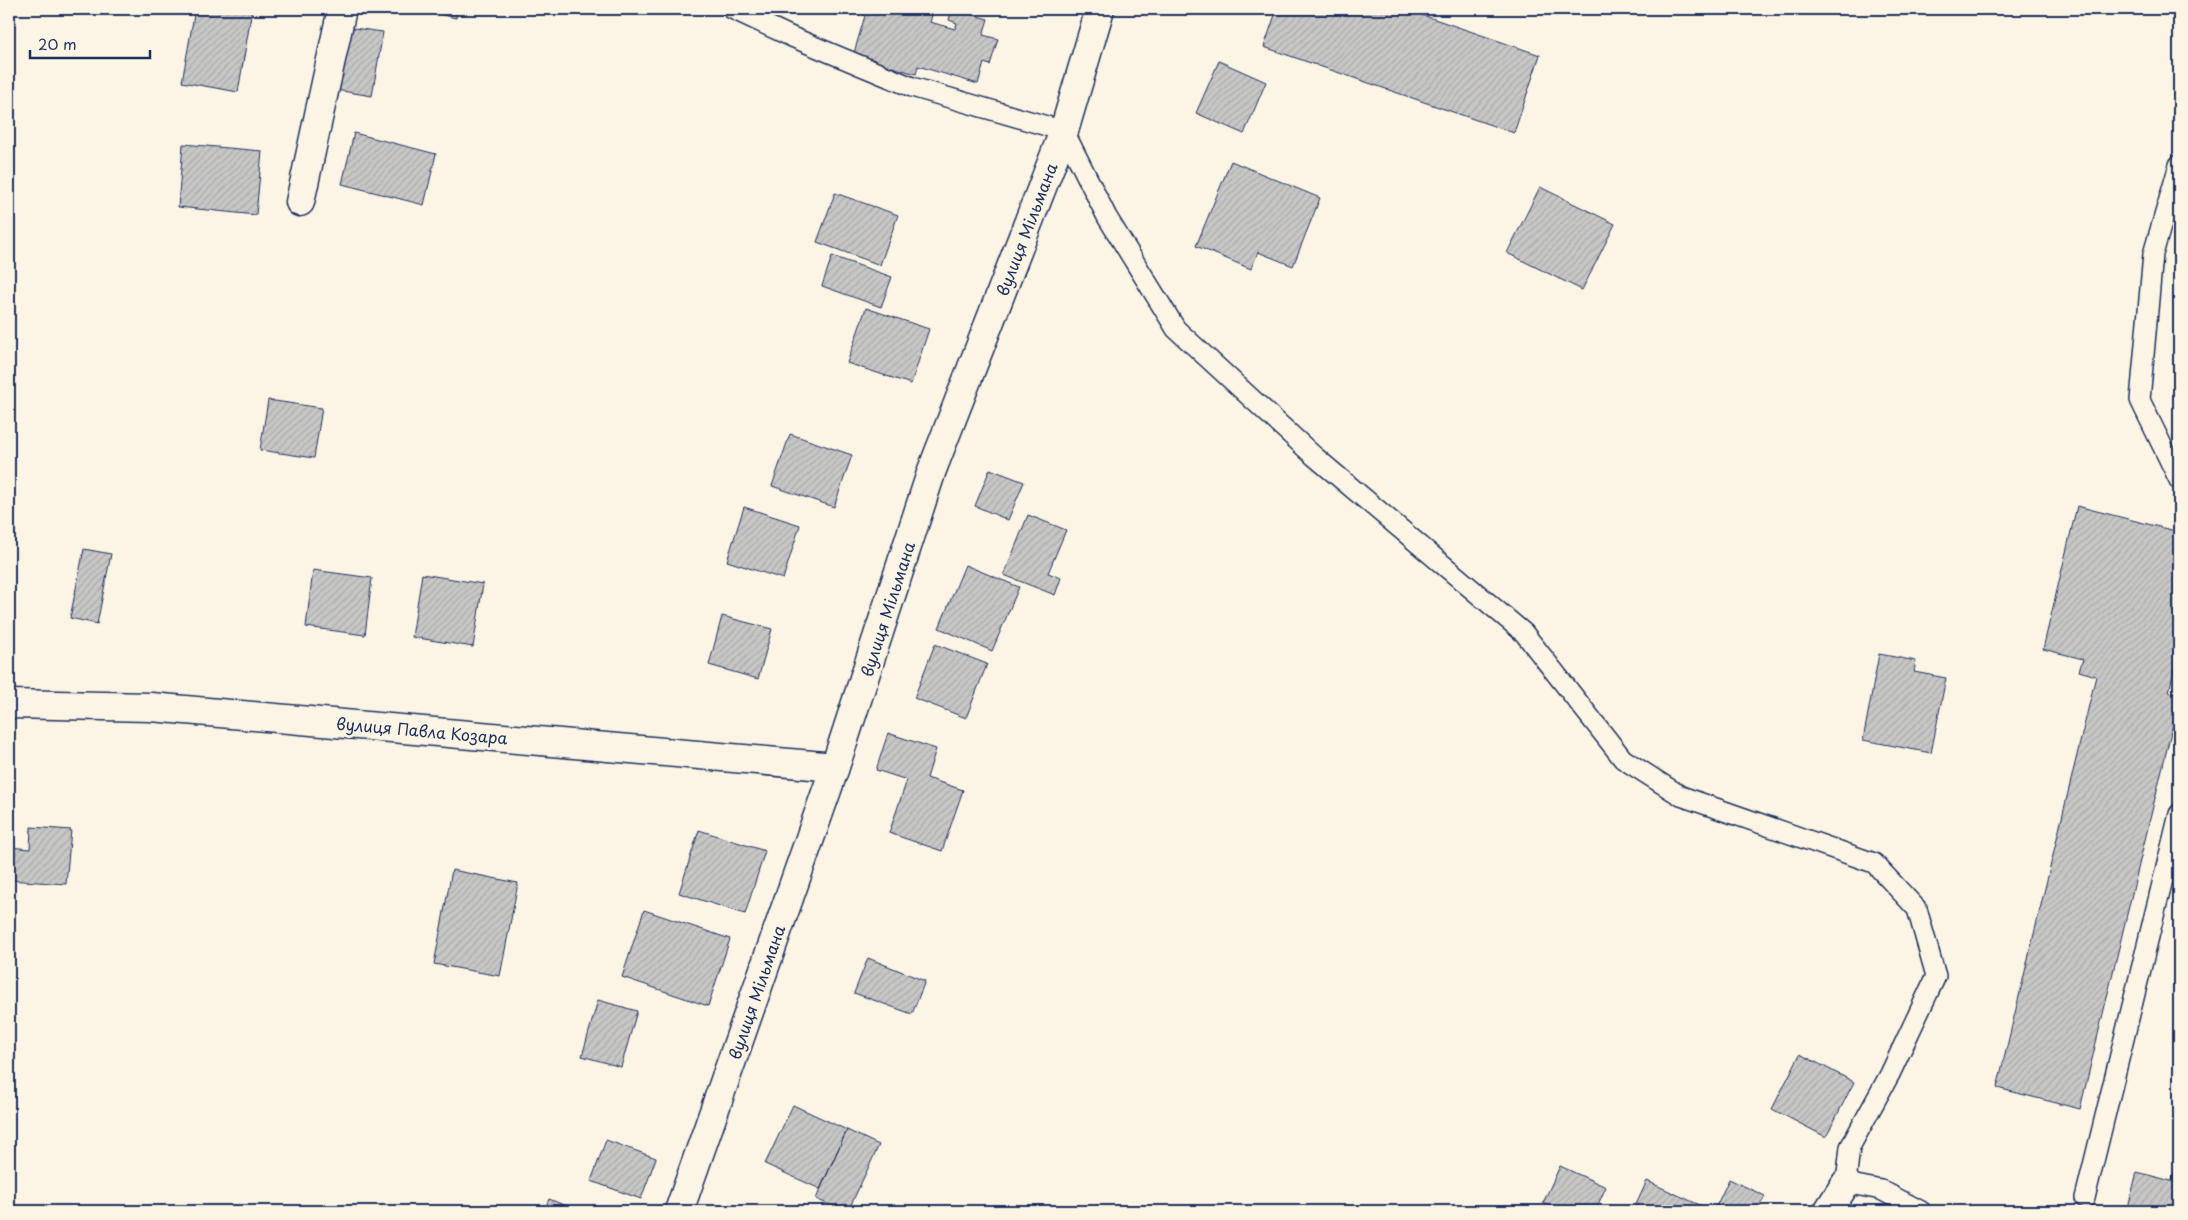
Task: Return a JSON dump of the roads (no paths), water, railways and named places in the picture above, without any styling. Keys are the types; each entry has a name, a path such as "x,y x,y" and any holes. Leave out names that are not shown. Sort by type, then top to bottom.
{"street":[{"path":"300,202 342,9"},
{"name":"вулиця Мільмана","path":"679,1211 835,767 932,470 1064,130 1100,9"},
{"name":"вулиця Павла Козара","path":"9,704 151,707 835,767"},
{"path":"1828,1211 1846,1183"}],"lane":[{"path":"732,9 792,37 912,87 1064,130 1107,217 1176,329 1314,456 1524,633 1623,759 1681,796 1874,863 1917,909 1936,976 1890,1074 1850,1147 1846,1183 1881,1190 1918,1211"},
{"path":"2179,165 2153,254 2140,400 2179,480"},
{"path":"2085,1198 2179,814"}]}
